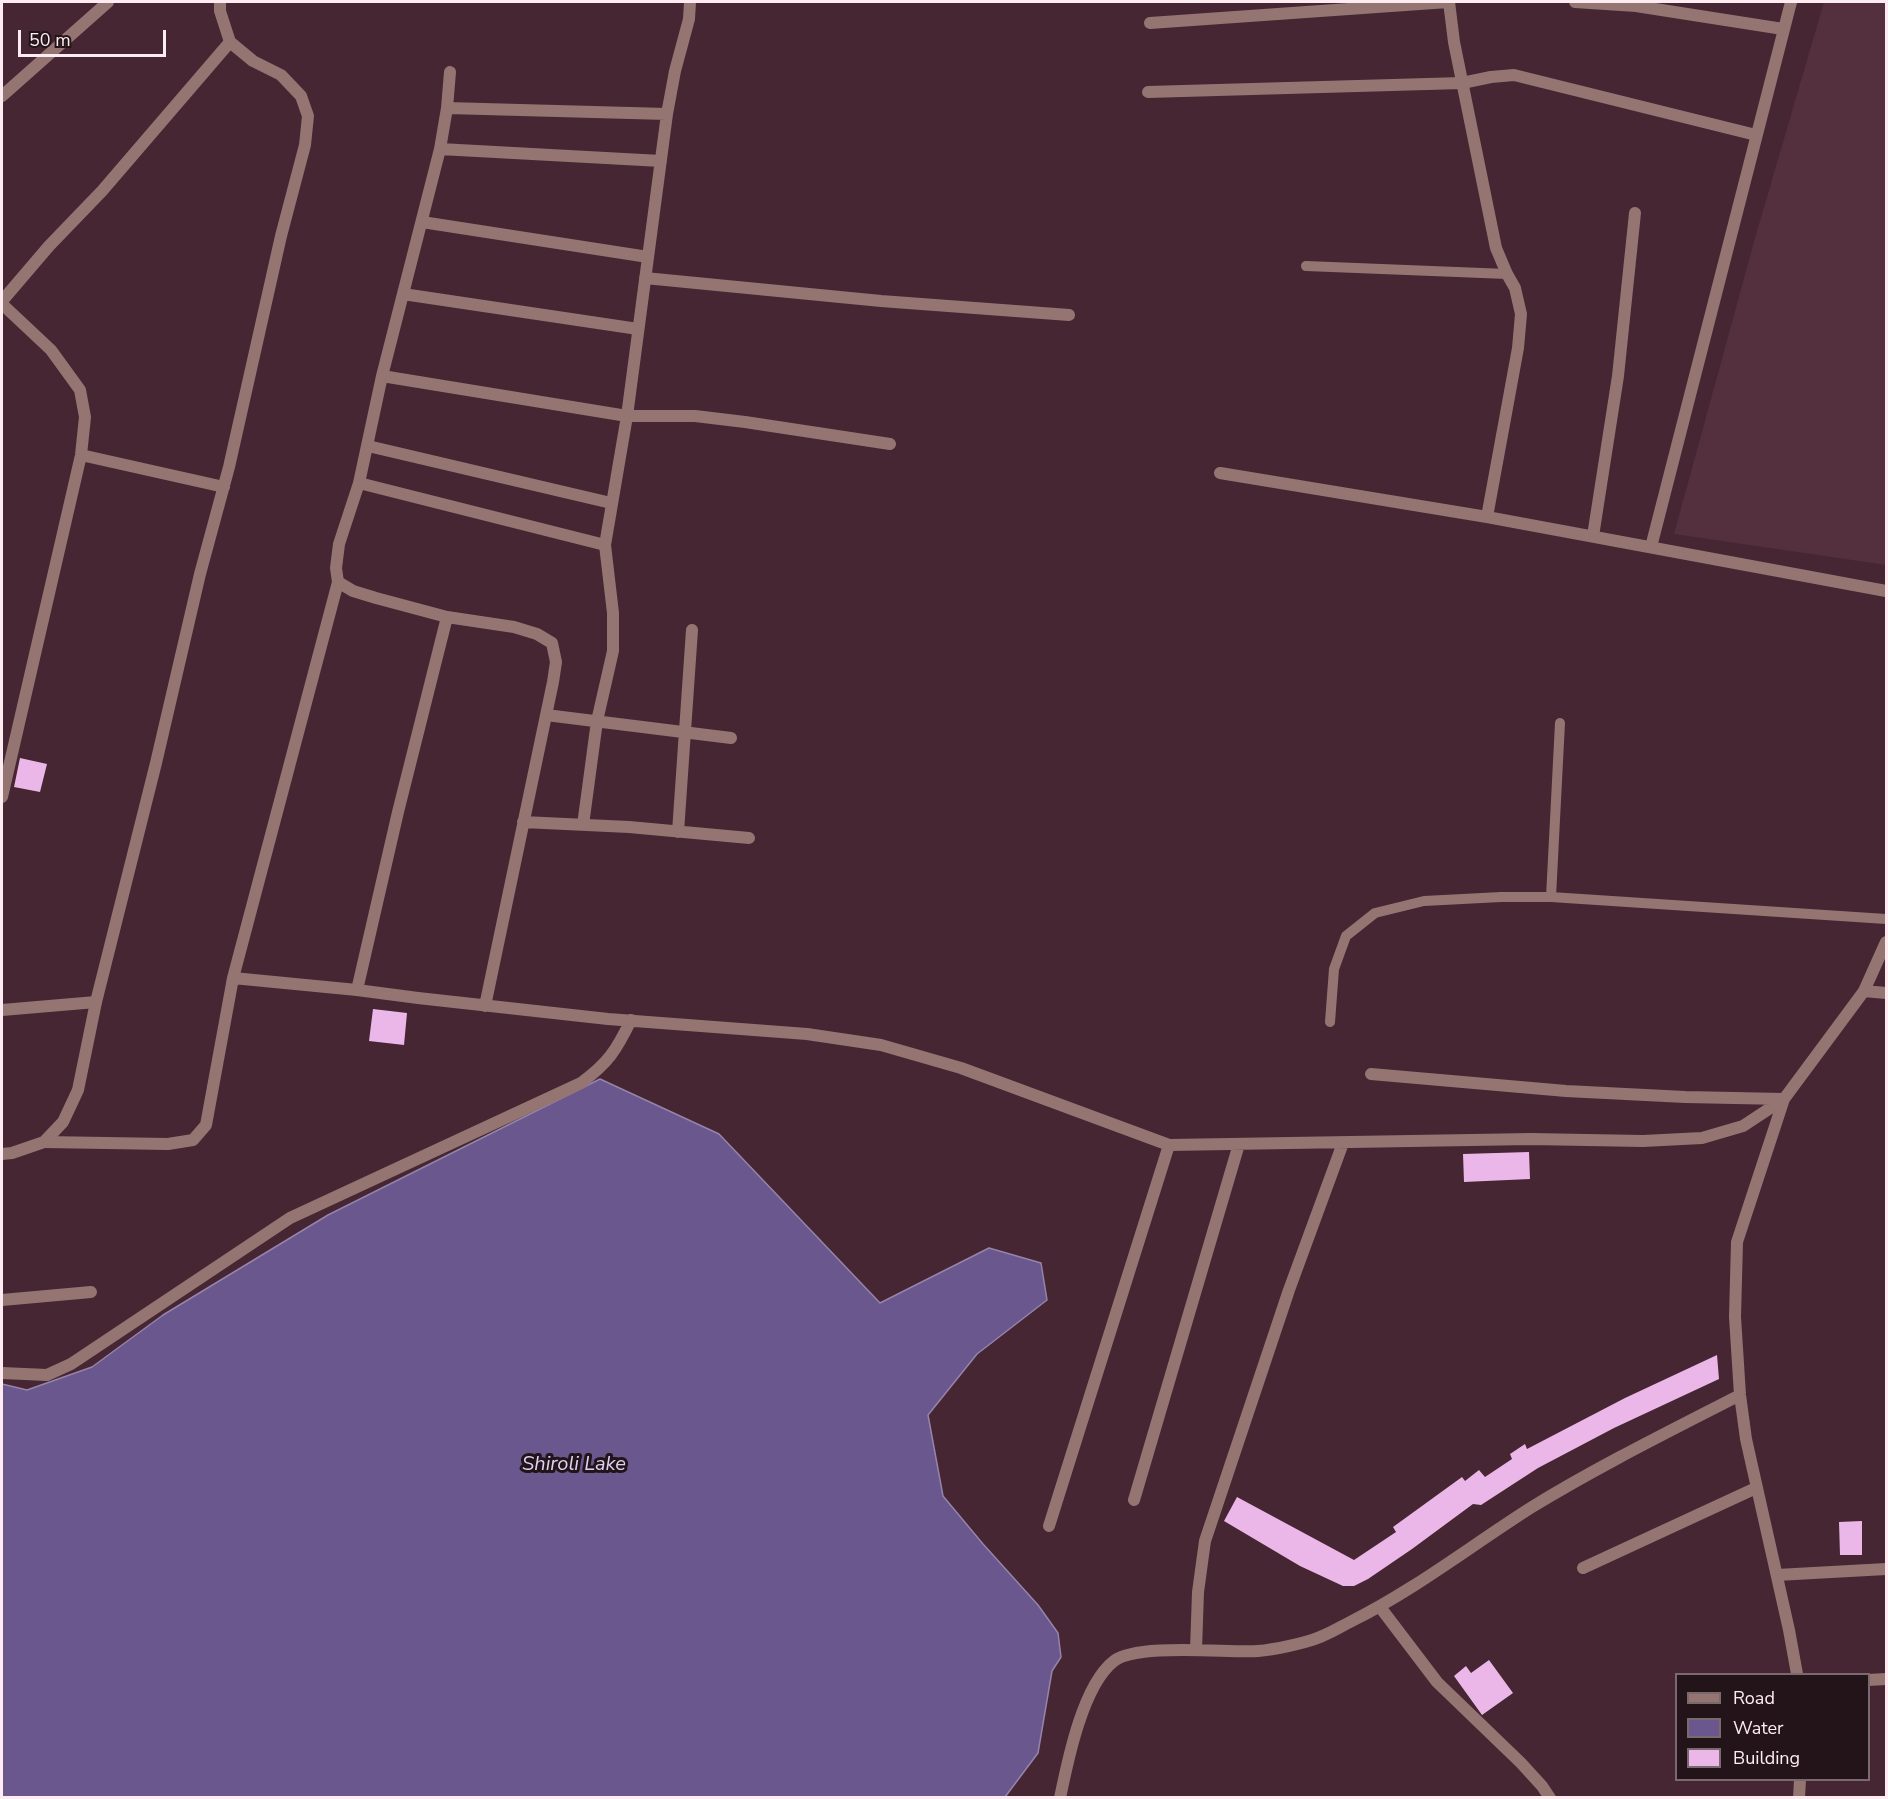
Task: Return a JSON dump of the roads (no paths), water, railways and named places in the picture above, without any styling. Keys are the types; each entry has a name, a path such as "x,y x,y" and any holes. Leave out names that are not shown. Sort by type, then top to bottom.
{"street":[{"path":"2,96 108,2"},
{"path":"44,1142 63,1122 78,1090 96,1002 224,487 281,236 298,179 305,145 308,116 301,96 282,75 253,61 230,42 220,11 220,2"},
{"path":"583,825 597,721 613,651 613,613 605,545 627,417 667,114 675,71 689,19 690,2"},
{"path":"1150,23 1449,2 1462,83 1496,248 1515,288 1521,314 1518,348 1487,517"},
{"path":"1575,2 1636,6 1783,29"},
{"path":"1651,547 1791,2"},
{"path":"2,797 81,455 85,417 80,390 51,350 2,303 49,246 102,191 230,42"},
{"path":"2,1155 44,1142 168,1144 193,1140 206,1125 233,978 338,582 336,568 339,544 359,483 382,376 440,148 450,72"},
{"path":"1148,92 1462,83 1514,75 1756,135"},
{"path":"447,108 667,114"},
{"path":"440,148 661,161"},
{"path":"1593,536 1618,376 1635,213"},
{"path":"422,222 648,257"},
{"path":"645,278 881,301 1069,315"},
{"path":"403,294 638,329"},
{"path":"382,376 627,417 695,416 890,444"},
{"path":"368,446 611,502"},
{"path":"81,455 224,487"},
{"path":"1220,473 1487,517 1887,591"},
{"path":"359,483 605,545"},
{"path":"338,582 353,591 447,617 514,627 537,634 552,643 556,662 485,1006"},
{"path":"357,990 398,812 447,617"},
{"path":"678,832 692,630"},
{"path":"546,715 731,738"},
{"path":"523,822 750,838"},
{"path":"1797,1673 1756,1488 1740,1395 1734,1317 1737,1242 1785,1099 1864,990 1887,942"},
{"path":"233,978 485,1006 807,1034 881,1045 961,1068 1169,1145 1531,1139 1643,1141 1702,1138 1743,1126 1785,1099"},
{"path":"1864,990 1887,993"},
{"path":"2,1011 96,1002"},
{"path":"2,1373 47,1375 71,1364 290,1218 580,1083 602,1067 618,1046 630,1020"},
{"path":"1371,1074 1578,1091 1685,1097 1785,1099"},
{"path":"1196,1650 1198,1592 1205,1541 1285,1301 1343,1143"},
{"path":"1134,1500 1239,1144"},
{"path":"1049,1526 1169,1145"},
{"path":"2,1300 91,1292"},
{"path":"1060,1797 1086,1702 1101,1674 1116,1659 1143,1652 1259,1651 1319,1638 1380,1607 1533,1507 1630,1451 1740,1395"},
{"path":"1583,1568 1756,1488"},
{"path":"1777,1575 1887,1569"},
{"path":"1380,1607 1437,1682 1521,1763 1550,1797"},
{"path":"1870,1680 1887,1679"},
{"path":"1799,1797 1800,1781"}],"lane":[{"path":"1306,266 1507,274"},
{"path":"1551,897 1560,723"},
{"path":"1330,1022 1334,969 1346,936 1375,913 1424,901 1551,897 1887,919"}],"water":[{"name":"Shiroli Lake","path":"600,1079 719,1134 880,1303 989,1248 1041,1263 1047,1300 977,1354 928,1415 943,1496 1038,1605 1058,1633 1061,1657 1052,1671 1038,1753 1005,1797 2,1798 2,1384 27,1390 92,1367 163,1315 328,1215"}]}
